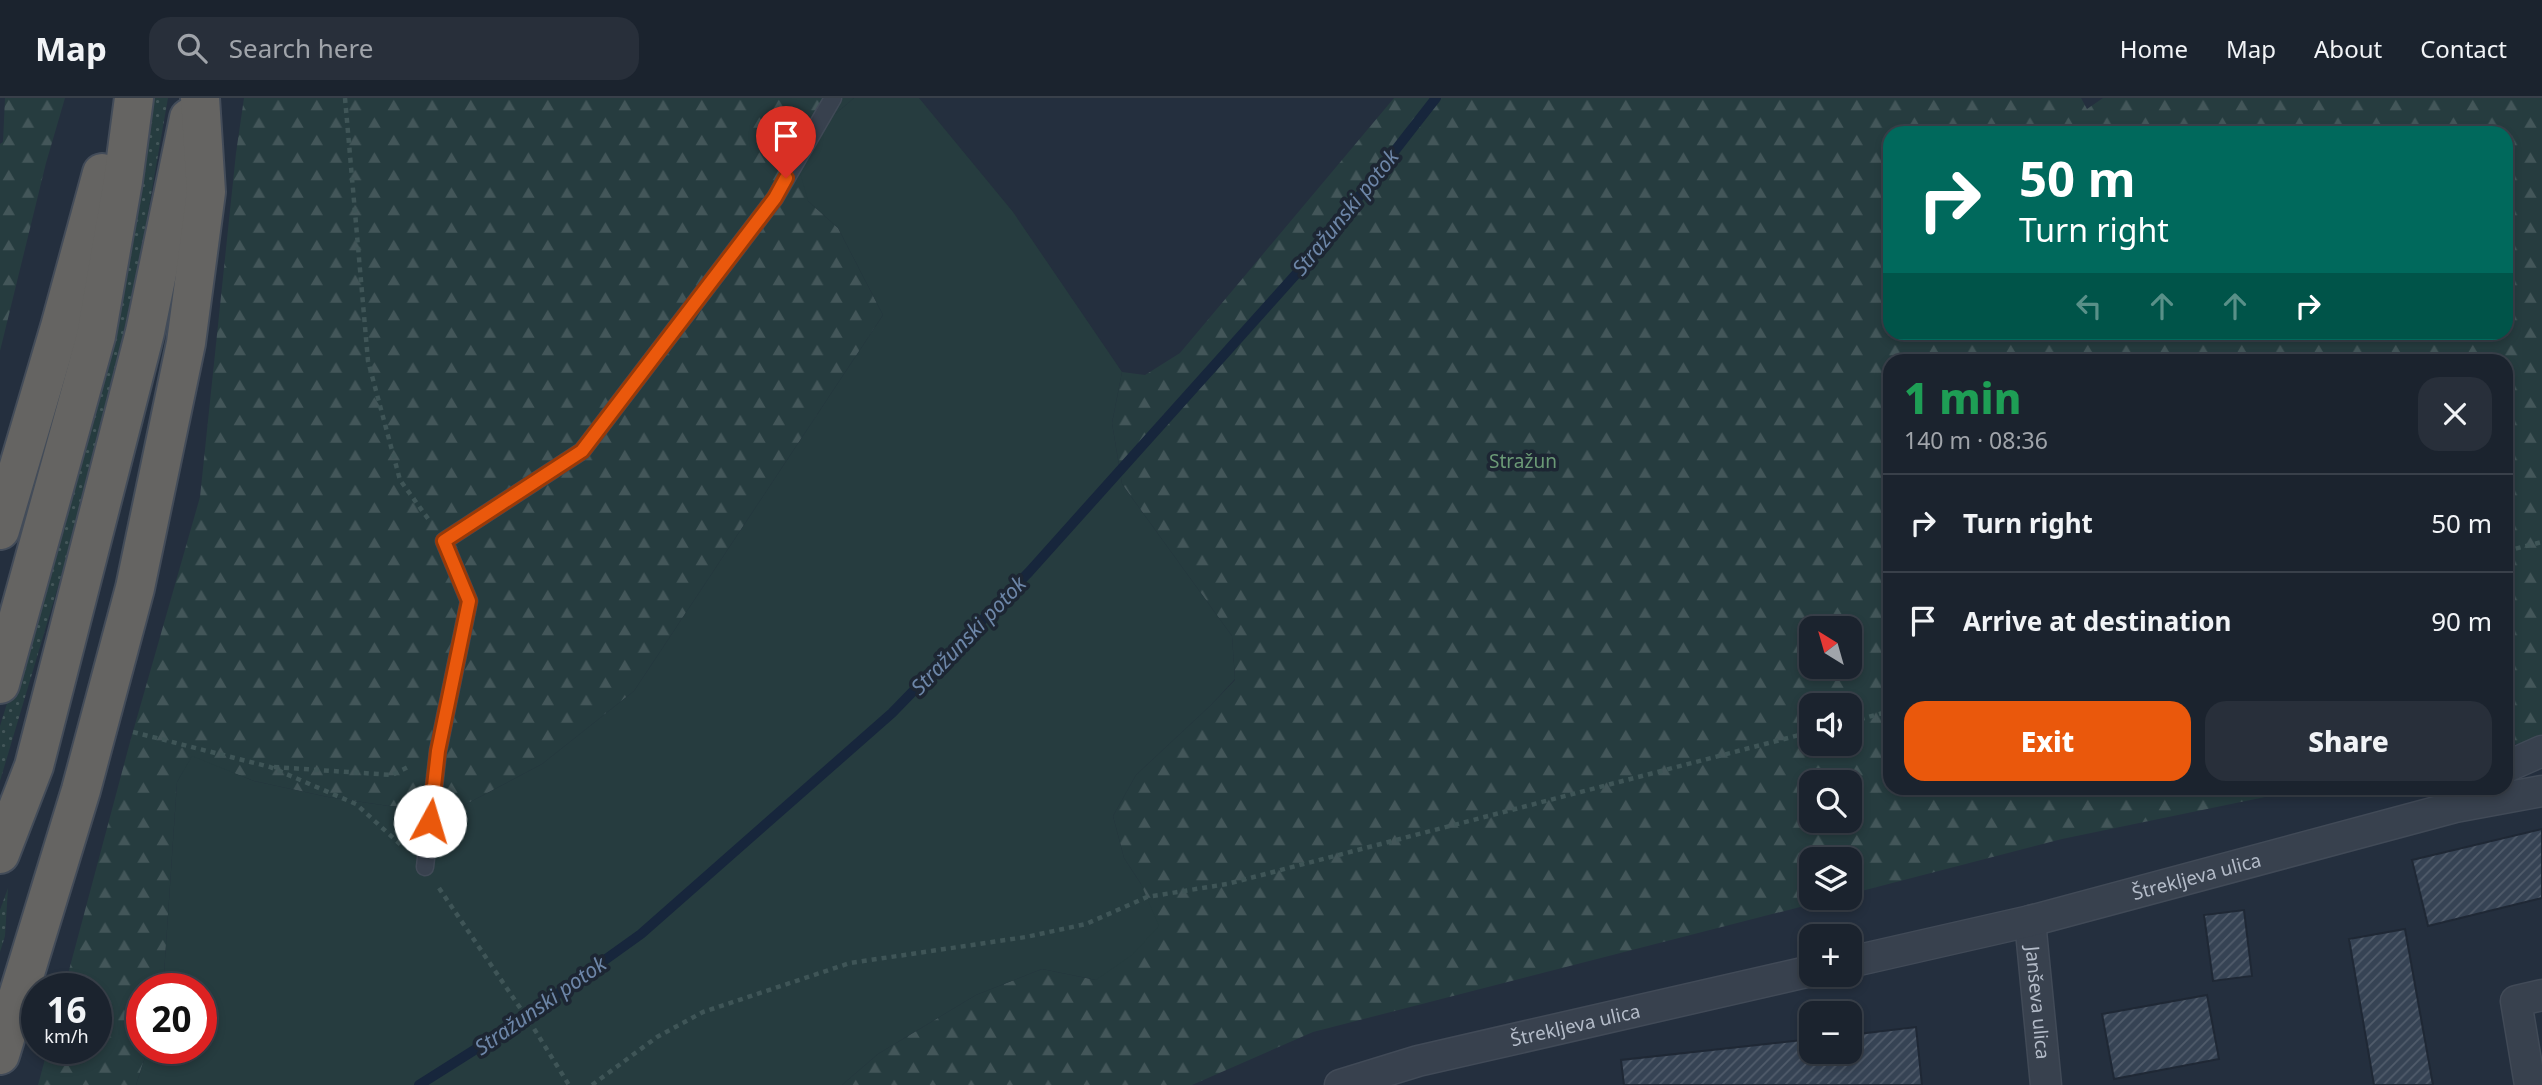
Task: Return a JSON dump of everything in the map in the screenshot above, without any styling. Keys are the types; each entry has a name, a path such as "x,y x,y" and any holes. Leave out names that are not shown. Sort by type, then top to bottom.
{"highway":[{"path":"0,530 61,327 100,178 127,98"},
{"path":"0,684 96,336 123,181 134,98"},
{"path":"0,854 37,753 145,332 194,98"},
{"path":"0,1055 81,790 135,588 186,343 205,205 200,98"}],"street":[{"path":"2513,764 2542,751"},
{"name":"Štrekljeva ulica","path":"1862,959 2030,921 2455,807 2542,791"},
{"path":"2455,807 2470,795"},
{"name":"Janševa ulica","path":"2030,921 2046,1085"},
{"name":"Štrekljeva ulica","path":"1340,1085 1418,1061 1799,974"},
{"path":"2530,1085 2516,1002 2542,995"}],"lane":[{"path":"425,867 438,751 469,601 444,541 582,451 775,198 833,98"}],"path":[{"path":"345,98 368,360 400,480 444,541"},
{"path":"2513,549 2542,542"},
{"path":"1862,719 1883,713"},
{"path":"133,732 270,767 356,804 425,867 569,1085"},
{"path":"592,1085 657,1037 704,1012 850,962 1026,937 1086,924 1147,897 1227,884 1799,735"},
{"path":"270,767 392,775 438,751"}],"green space":[{"path":"5,98 65,98 46,163 0,351 0,144 3,142"},
{"path":"151,98 168,98 142,247 97,456 0,781 0,726 54,551"},
{"path":"244,98 854,98 828,120 808,201 838,228 883,315 634,691 542,764 455,810 389,806 328,797 254,781 192,757 177,782 164,973 126,973 126,1064 143,1064 136,1085 38,1085 44,1064 112,1064 112,973 68,973 130,742 200,497"},
{"path":"854,98 919,98 1013,212 1122,372 1112,423 1122,484 1232,636 1235,679 1136,775 1113,816 1124,858 1141,884 1159,926 1132,955 1096,980 1042,969 976,995 878,1054 842,1085 136,1085 143,1064 217,1064 217,973 164,973 177,782 192,756 254,781 328,797 389,806 455,810 542,764 634,691 883,315 838,228 808,201 800,172 828,120"},
{"name":"Stražun","path":"1394,98 2081,98 2087,109 2103,98 2542,98 2542,739 2513,745 2513,354 1883,354 1883,795 2275,795 2062,839 1862,891 1862,847 1799,847 1799,907 1313,1032 1192,1085 842,1085 878,1054 976,995 1042,969 1096,980 1141,884 1124,858 1113,816 1136,775 1235,680 1232,636 1122,484 1112,423 1122,372 1145,375 1180,353"},
{"path":"8,888 5,936 0,952 0,910"}],"building":[{"path":"2542,829 2542,898 2428,926 2412,860"},
{"path":"2244,910 2252,976 2213,981 2204,915"},
{"path":"2405,929 2433,1085 2374,1085 2349,939"},
{"path":"2207,995 2219,1059 2114,1079 2102,1014"},
{"path":"1916,1027 1922,1085 1624,1085 1621,1060 1799,1040 1799,1064 1862,1064 1862,1034"}],"waterway":[{"name":"Stražunski potok","path":"419,1085 514,1025 641,934 892,713 1029,572 1315,253 1436,98"}],"route":[{"path":"430,821 438,751 469,601 444,541 582,451 775,198 786,178"}]}
